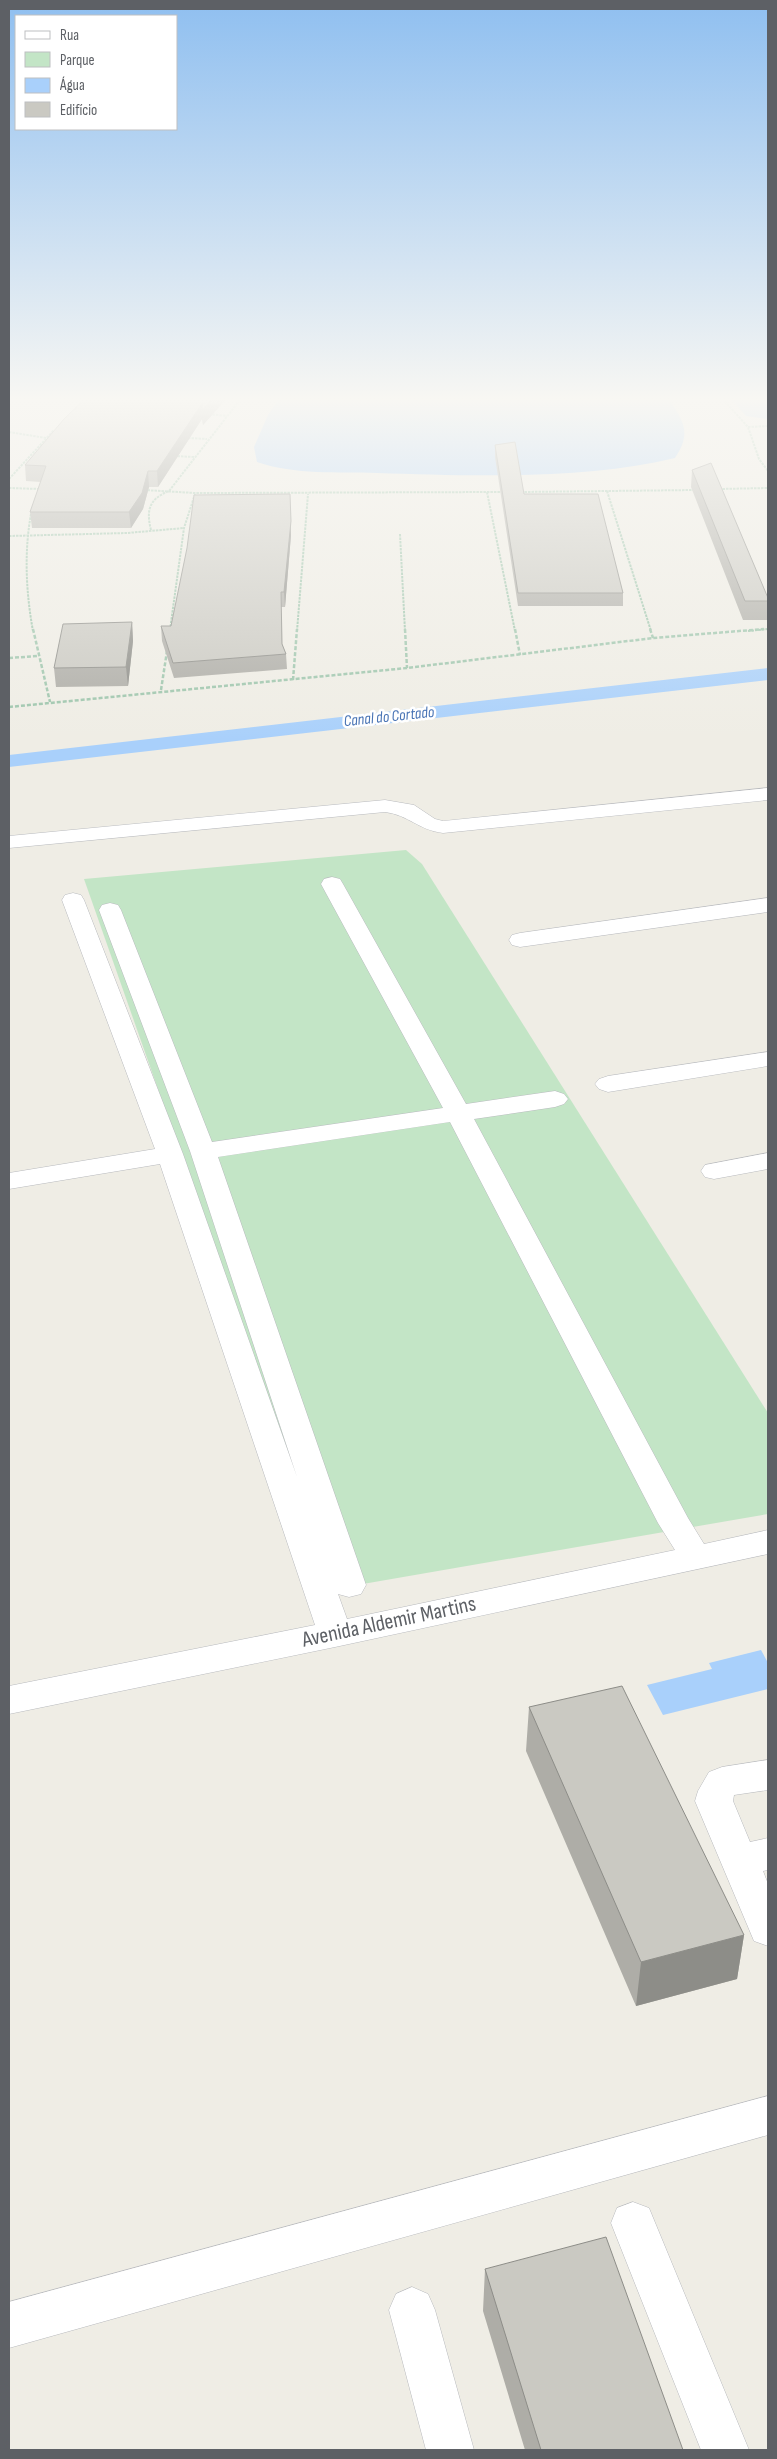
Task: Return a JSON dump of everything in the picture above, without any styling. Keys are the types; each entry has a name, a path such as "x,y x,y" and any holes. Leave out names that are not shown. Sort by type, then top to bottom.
{"street":[{"path":"9,842 386,806 399,807 411,812 429,826 443,827 768,794"},
{"path":"332,884 459,1114 674,1523 696,1557"},
{"path":"73,900 170,1154 335,1634"},
{"path":"520,940 768,905"},
{"path":"110,910 203,1151 349,1585"},
{"path":"608,1084 768,1059"},
{"path":"203,1151 555,1099"},
{"path":"9,1181 170,1154"},
{"path":"714,1171 768,1161"},
{"name":"Avenida Aldemir Martins","path":"9,1700 335,1634 768,1542"},
{"path":"768,1775 722,1782 716,1791 714,1801 754,1857 768,1929"},
{"path":"9,2325 768,2115"},
{"path":"633,2223 725,2450"},
{"path":"412,2310 450,2450"}],"path":[{"path":"32,511 27,536 29,608 38,656 50,702"},
{"path":"149,511 151,530"},
{"path":"169,633 184,528 189,511"},
{"path":"293,680 307,511"},
{"path":"491,511 520,655"},
{"path":"613,511 653,638"},
{"path":"9,536 127,533 184,528"},
{"path":"400,534 408,668"},
{"path":"9,707 161,690 293,680 408,668 653,638 768,629"},
{"path":"161,690 168,643"},
{"path":"9,658 38,656"}],"green space":[{"path":"406,850 422,864 768,1413 768,1514 334,1589 84,879"}],"water":[{"path":"761,1650 768,1663 768,1689 663,1715 647,1685 712,1669 709,1663"}],"building":[{"path":"30,511 130,511 129,512"},
{"path":"192,511 291,511 284,592 281,592 282,644 286,654 173,663 161,626 171,626 187,548"},
{"path":"505,511 602,511 623,593 518,593"},
{"path":"708,511 731,511 768,598 768,601 745,601"},
{"path":"132,622 126,667 54,668 63,624"},
{"path":"622,1686 744,1935 641,1962 529,1707"},
{"path":"606,2237 683,2450 541,2450 485,2269"}],"waterway":[{"name":"Canal do Cortado","path":"9,761 768,674"}]}
